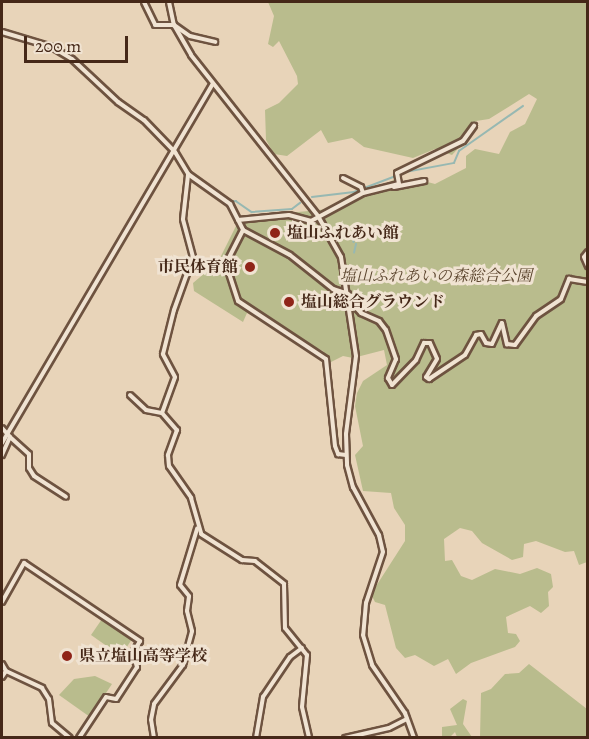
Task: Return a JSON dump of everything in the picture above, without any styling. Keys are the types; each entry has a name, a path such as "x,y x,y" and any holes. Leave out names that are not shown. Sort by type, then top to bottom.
{"street":[{"path":"144,2 155,25 174,25 190,36 215,42"},
{"path":"170,2 174,25 213,84 318,216 339,251 349,300 356,356 346,455 354,487 379,534 383,552 364,612 365,647 377,675 408,721 414,738"},
{"path":"2,32 52,47 72,59 118,102 144,120 175,152 188,174 224,198 243,230 290,255 333,289 348,294"},
{"path":"2,443 9,435 213,84"},
{"path":"385,189 399,184 398,177 463,141 474,126"},
{"path":"162,413 175,377 163,354 174,310 193,257 183,219 188,174"},
{"path":"343,178 362,191"},
{"path":"238,220 290,215 306,222 362,191 424,181"},
{"path":"243,230 226,264 238,301 326,359 335,446 338,454 346,455"},
{"path":"588,252 584,257 588,266"},
{"path":"349,300 361,313 378,321 386,330 396,359 388,378 392,385 416,360 424,343 430,343 437,359 426,377 429,379 465,355 476,335 481,334 486,343 492,344 502,323 507,343 515,344 532,319 561,299 569,279 588,282"},
{"path":"130,395 146,410 162,413 177,430 168,455 168,466 191,498 197,528 180,585 189,596 187,611 192,631 183,665 154,704 151,720 154,738"},
{"path":"2,428 29,454 29,468 34,476 66,497"},
{"path":"2,455 9,435"},
{"path":"197,528 206,539 242,560 255,561 281,581 286,594 284,624 307,657 302,707 309,738"},
{"path":"2,602 24,563 140,641 133,653 137,667 116,699 106,697 80,738"},
{"path":"256,738 263,697 291,657 302,648"},
{"path":"2,664 6,671 42,688 49,699 52,723 70,738"},
{"path":"2,677 6,671"},
{"path":"345,738 389,728 408,721"}],"green space":[{"name":"塩山ふれあいの森総合公園","path":"268,2 587,2 587,562 579,565 574,551 565,552 536,541 524,544 523,557 512,560 482,543 472,531 460,528 444,539 445,561 452,560 461,576 472,580 495,569 520,574 537,568 551,574 553,587 548,592 549,606 541,613 530,606 506,617 508,633 516,634 520,641 515,647 471,663 456,674 448,659 434,666 415,655 405,658 396,648 385,605 375,602 371,594 405,541 405,525 394,508 391,493 363,491 355,455 363,446 355,406 357,393 363,381 387,365 384,350 353,358 343,356 329,363 323,351 247,313 243,322 194,291 193,283 218,262 237,224 247,217 329,209 398,178 399,184 367,194 424,181 435,184 466,168 466,156 475,149 499,154 510,132 525,124 537,99 529,94 489,119 476,121 471,135 452,155 435,149 413,158 364,147 352,138 328,143 321,130 287,156 274,154 266,140 265,110 279,103 298,84 297,76 279,41 273,47 268,44 274,16"},
{"path":"102,619 132,639 121,656 91,635"},
{"path":"529,664 587,709 587,737 480,737 481,693 491,689 505,674 519,673"},
{"path":"95,676 112,684 90,717 59,695 74,679"},
{"path":"463,699 467,701 463,724 472,737 457,737 455,732 450,737 442,737 442,727 457,725 450,709"}],"waterway":[{"path":"400,173 454,163 459,151 523,106"},
{"path":"312,197 354,192 396,176"},
{"path":"229,202 236,201 252,212 292,209 300,203"},
{"path":"353,235 354,242"},
{"path":"354,253 356,244"}],"place":[{"name":"塩山ふれあい館","path":"275,233"},
{"name":"市民体育館","path":"250,267"},
{"name":"塩山総合グラウンド","path":"289,302"},
{"name":"県立塩山高等学校","path":"67,656"}]}
